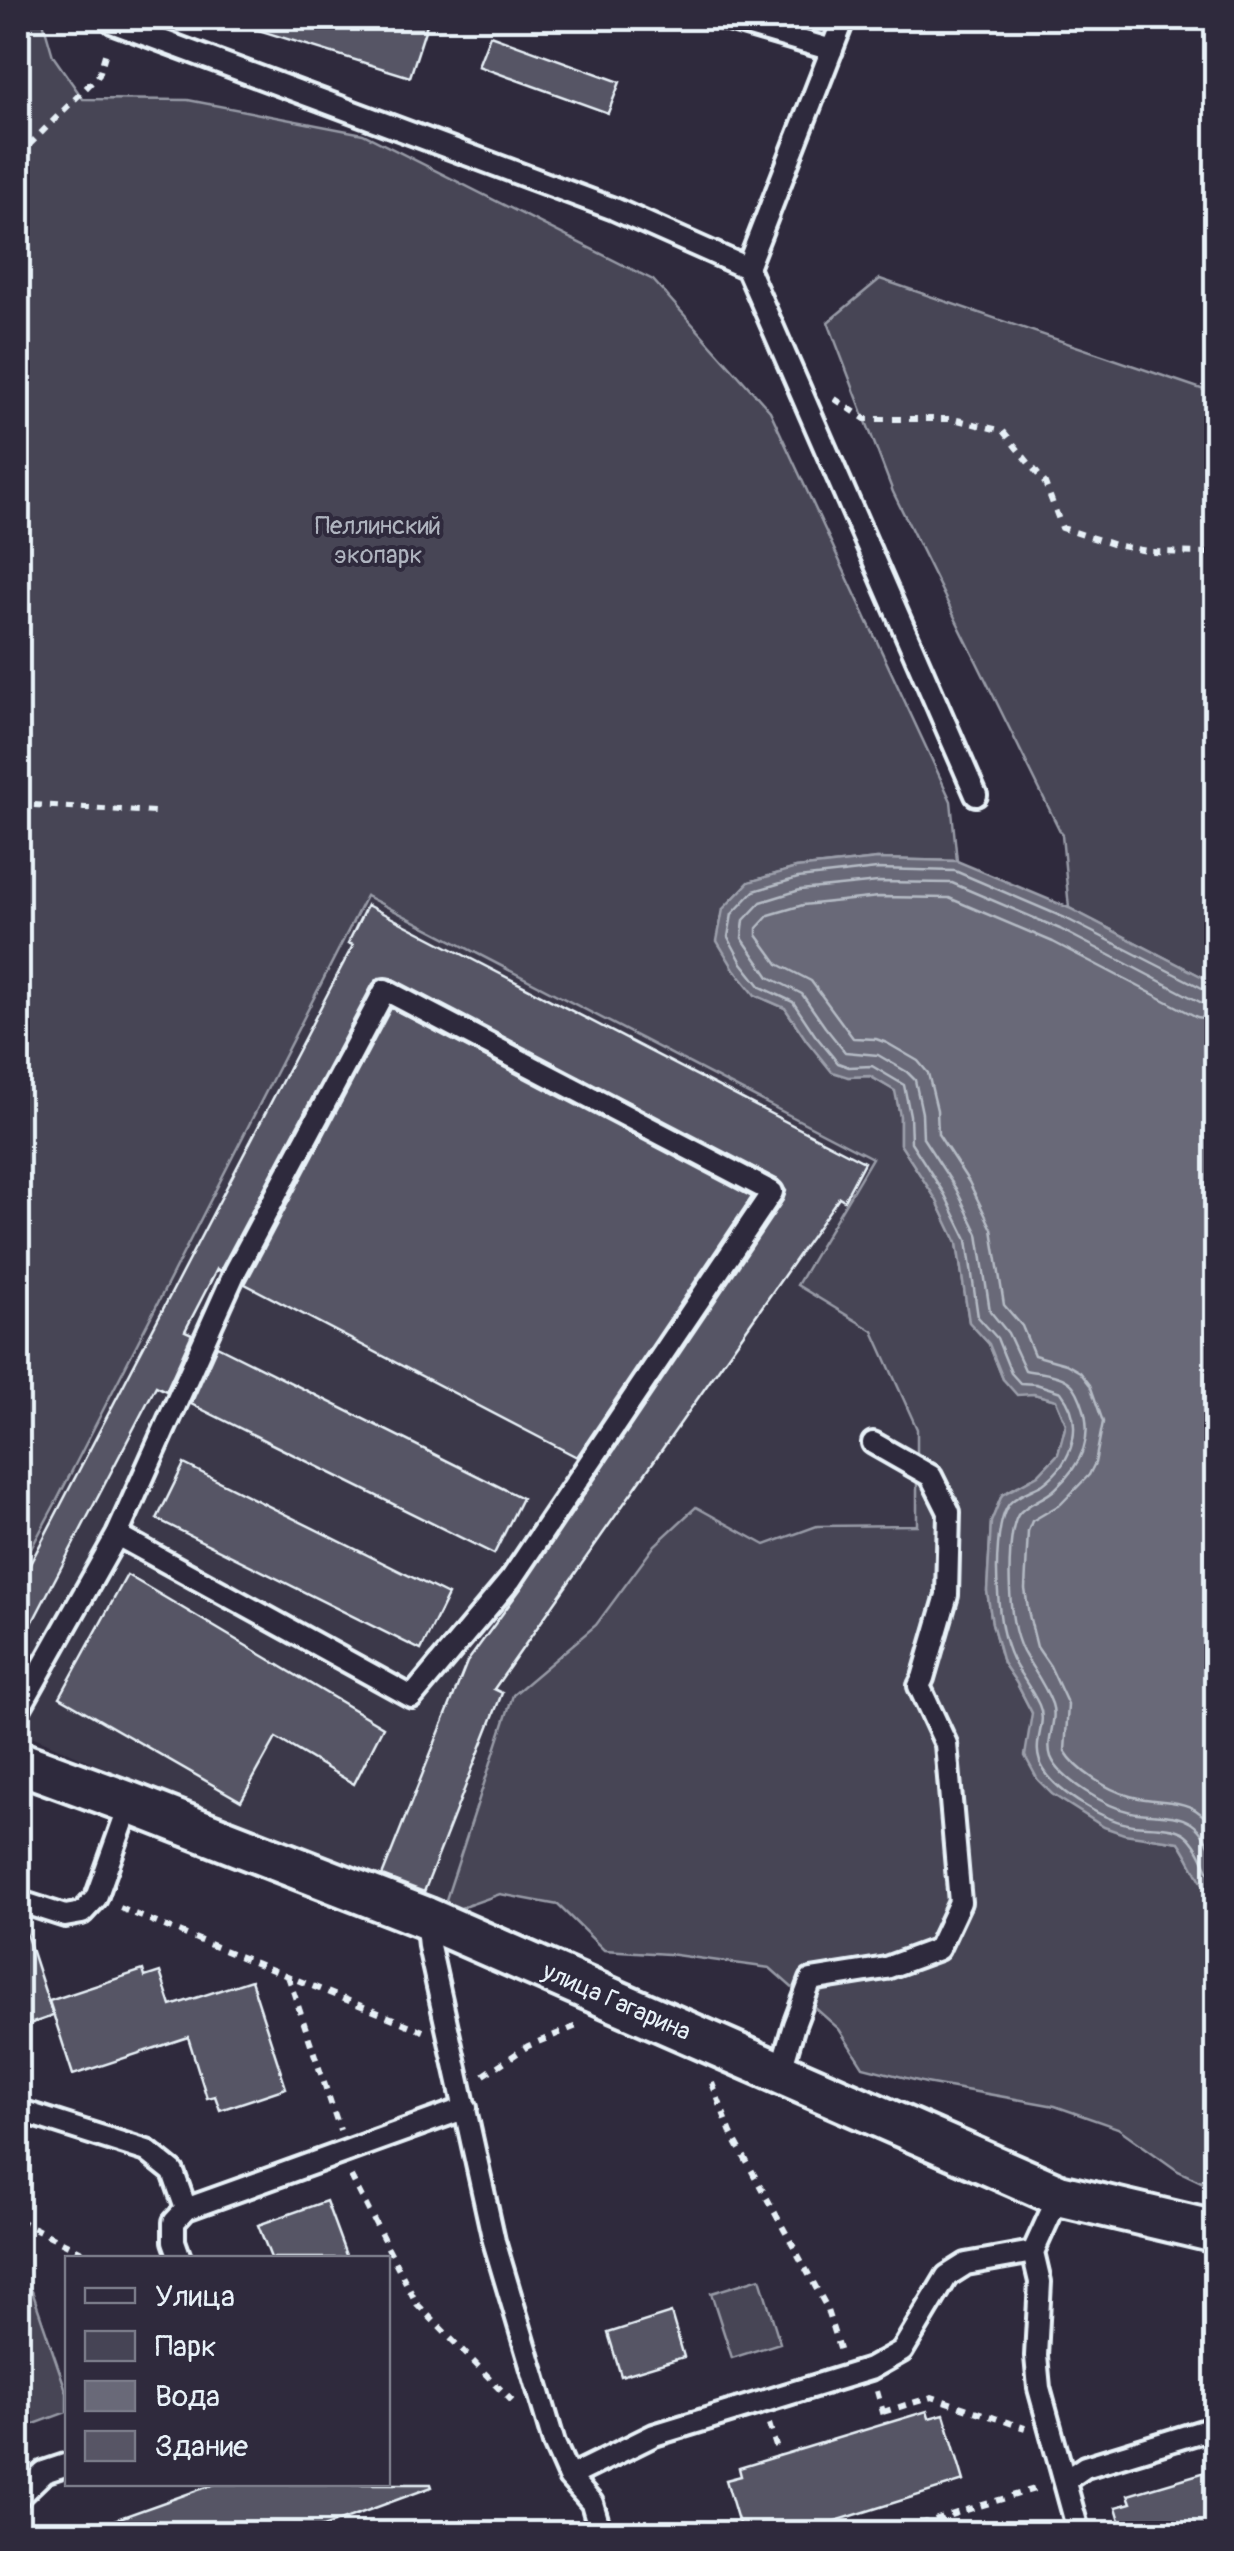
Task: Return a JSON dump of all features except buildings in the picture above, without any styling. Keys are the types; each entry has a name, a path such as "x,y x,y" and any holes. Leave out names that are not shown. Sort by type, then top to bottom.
{"street":[{"name":"улица Гагарина","path":"18,1762 426,1918 1059,2194 1216,2232"}],"lane":[{"path":"722,18 832,50"},
{"path":"746,268 844,18"},
{"path":"113,20 614,209 746,268 976,794"},
{"path":"18,1711 117,1534 235,1272 385,990 772,1192 511,1579 412,1697 117,1534"},
{"path":"780,2073 811,1980 886,1968 938,1950 960,1902 946,1744 919,1686 947,1595 948,1512 930,1476 873,1442"},
{"path":"18,1901 66,1916 82,1912 96,1898 130,1803"},
{"path":"426,1918 494,2241 554,2443 569,2477 592,2504 601,2534"},
{"path":"179,2256 174,2222 186,2209 345,2152 464,2098"},
{"path":"18,2110 147,2151 173,2172 186,2209"},
{"path":"1059,2194 1033,2252 1040,2282 1036,2356 1039,2388 1079,2534"},
{"path":"569,2477 654,2435 870,2369 902,2351 948,2276 966,2264 1033,2252"},
{"path":"1066,2480 1084,2467 1216,2426"},
{"path":"18,2498 44,2472 65,2465"}],"path":[{"path":"18,156 99,75 113,20"},
{"path":"825,388 865,419 954,419 1003,430 1045,483 1062,528 1152,552 1216,553"},
{"path":"18,804 155,812"},
{"path":"96,1898 451,2042"},
{"path":"288,1976 340,2132 348,2171 417,2304 554,2443"},
{"path":"464,2098 528,2046 626,2006"},
{"path":"693,2035 731,2133 825,2304 847,2376"},
{"path":"18,2220 90,2256"},
{"path":"884,2412 932,2397 1054,2438"},
{"path":"889,2534 1066,2480"}],"shaded area":[{"path":"365,896 873,1159 797,1285 873,1331 917,1429 917,1525 817,1526 765,1545 655,1545 596,1625 513,1695 441,1915 18,1730 18,1573"}],"green space":[{"name":"Пеллинский экопарк","path":"18,18 42,18 53,56 83,99 188,100 363,134 653,280 770,411 951,801 957,861 877,859 796,868 749,882 723,909 755,995 785,1008 807,1041 848,1077 869,1076 896,1091 900,1144 936,1199 957,1243 969,1322 989,1344 1003,1379 1056,1400 1066,1424 1058,1454 1038,1475 1002,1495 991,1522 987,1591 992,1623 1003,1663 1032,1713 1142,1836 1179,1842 1216,1899 1216,2189 1178,2171 1118,2128 1055,2106 926,2083 863,2067 839,2029 770,1968 604,1950 558,1905 500,1894 441,1915 513,1695 596,1625 655,1545 696,1507 765,1545 817,1526 917,1525 917,1429 873,1331 797,1285 872,1158 366,896 18,1573"},
{"path":"880,279 1216,394 1216,984 1069,908 1062,835 893,492 828,322"},
{"path":"760,2278 780,2343 732,2358 711,2293"},
{"path":"32,2291 65,2387 65,2413 18,2430 18,2296"}],"water":[{"path":"877,859 957,861 1069,908 1216,984 1216,1899 1179,1842 1104,1827 1052,1794 1038,1780 1025,1756 1032,1713 1003,1663 987,1591 991,1522 1002,1495 1038,1475 1058,1454 1066,1424 1056,1400 1034,1394 1017,1395 1003,1379 989,1344 969,1322 957,1243 936,1199 900,1144 895,1091 870,1076 848,1077 832,1072 785,1008 755,995 717,941 723,909 749,882 796,868"}]}
